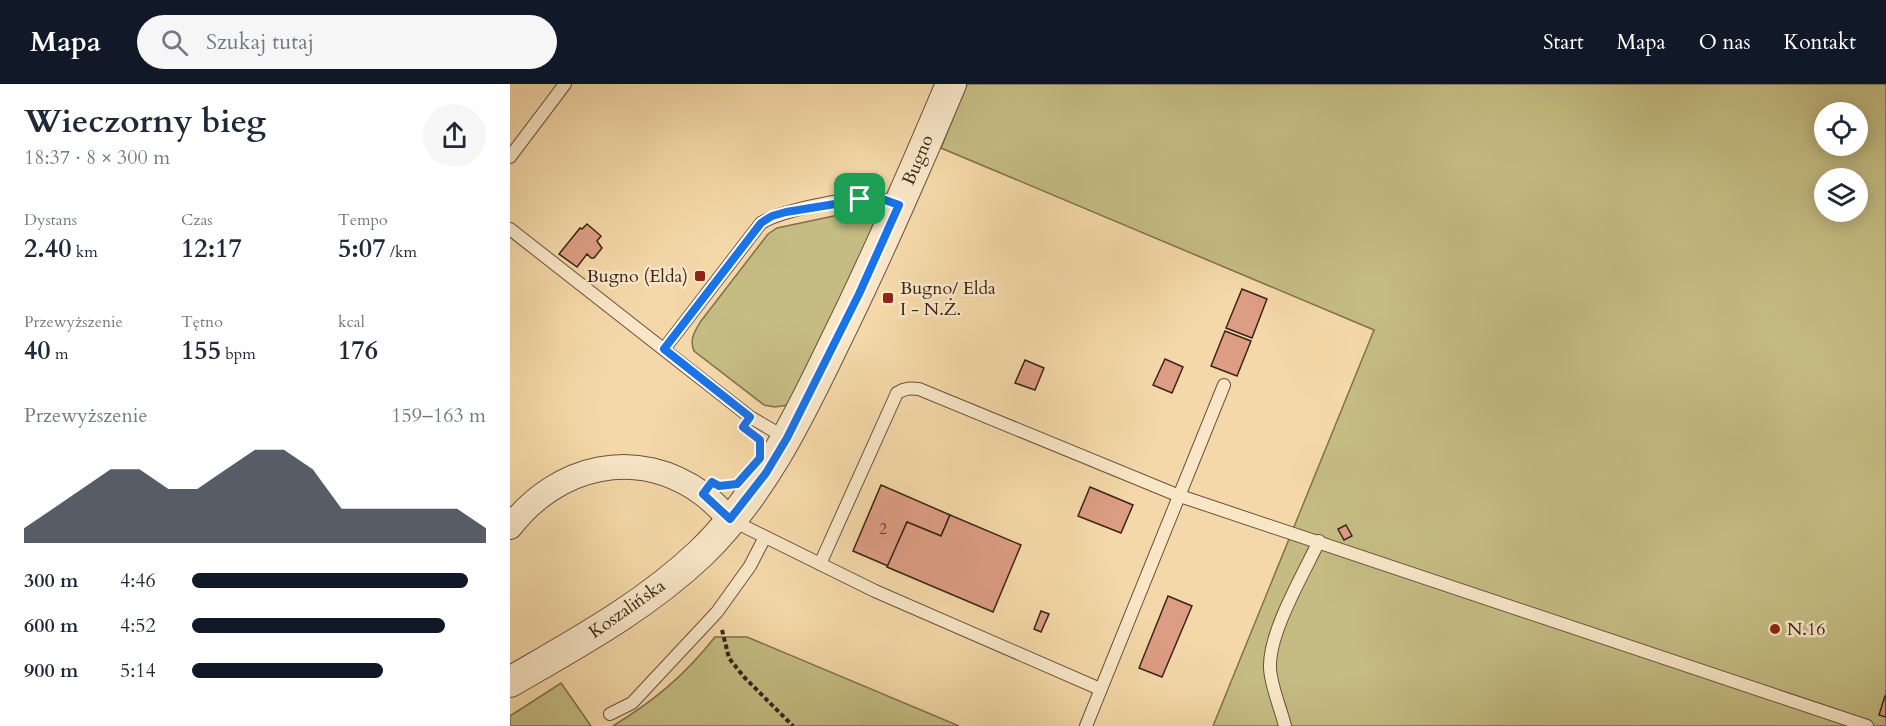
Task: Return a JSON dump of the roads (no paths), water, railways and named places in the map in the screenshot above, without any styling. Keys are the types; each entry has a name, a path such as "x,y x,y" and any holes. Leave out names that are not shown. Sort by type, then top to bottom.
{"street":[{"name":"Bugno","path":"730,519 766,473 787,438 854,304 951,84"},
{"path":"510,527 549,490 582,472 621,466 666,474 703,494 730,519"},
{"name":"Koszalińska","path":"510,682 628,613 702,552 730,519"}],"lane":[{"path":"510,157 565,84"},
{"path":"664,349 761,223 772,216 860,199 885,200 899,205"},
{"path":"510,229 750,417 787,438"},
{"path":"1086,726 1224,384"},
{"path":"820,564 897,393 910,388 919,389 1178,495 1867,726"},
{"path":"730,519 875,591 1100,689"},
{"path":"610,714 632,702 717,612 750,566 765,537"},
{"path":"1286,726 1270,670 1271,652 1276,633 1319,542"}],"place":[{"name":"Bugno (Elda)","path":"700,276"},
{"name":"Bugno/ Elda I - N.Ż.","path":"888,298"},
{"name":"N.16","path":"1775,629"}]}
